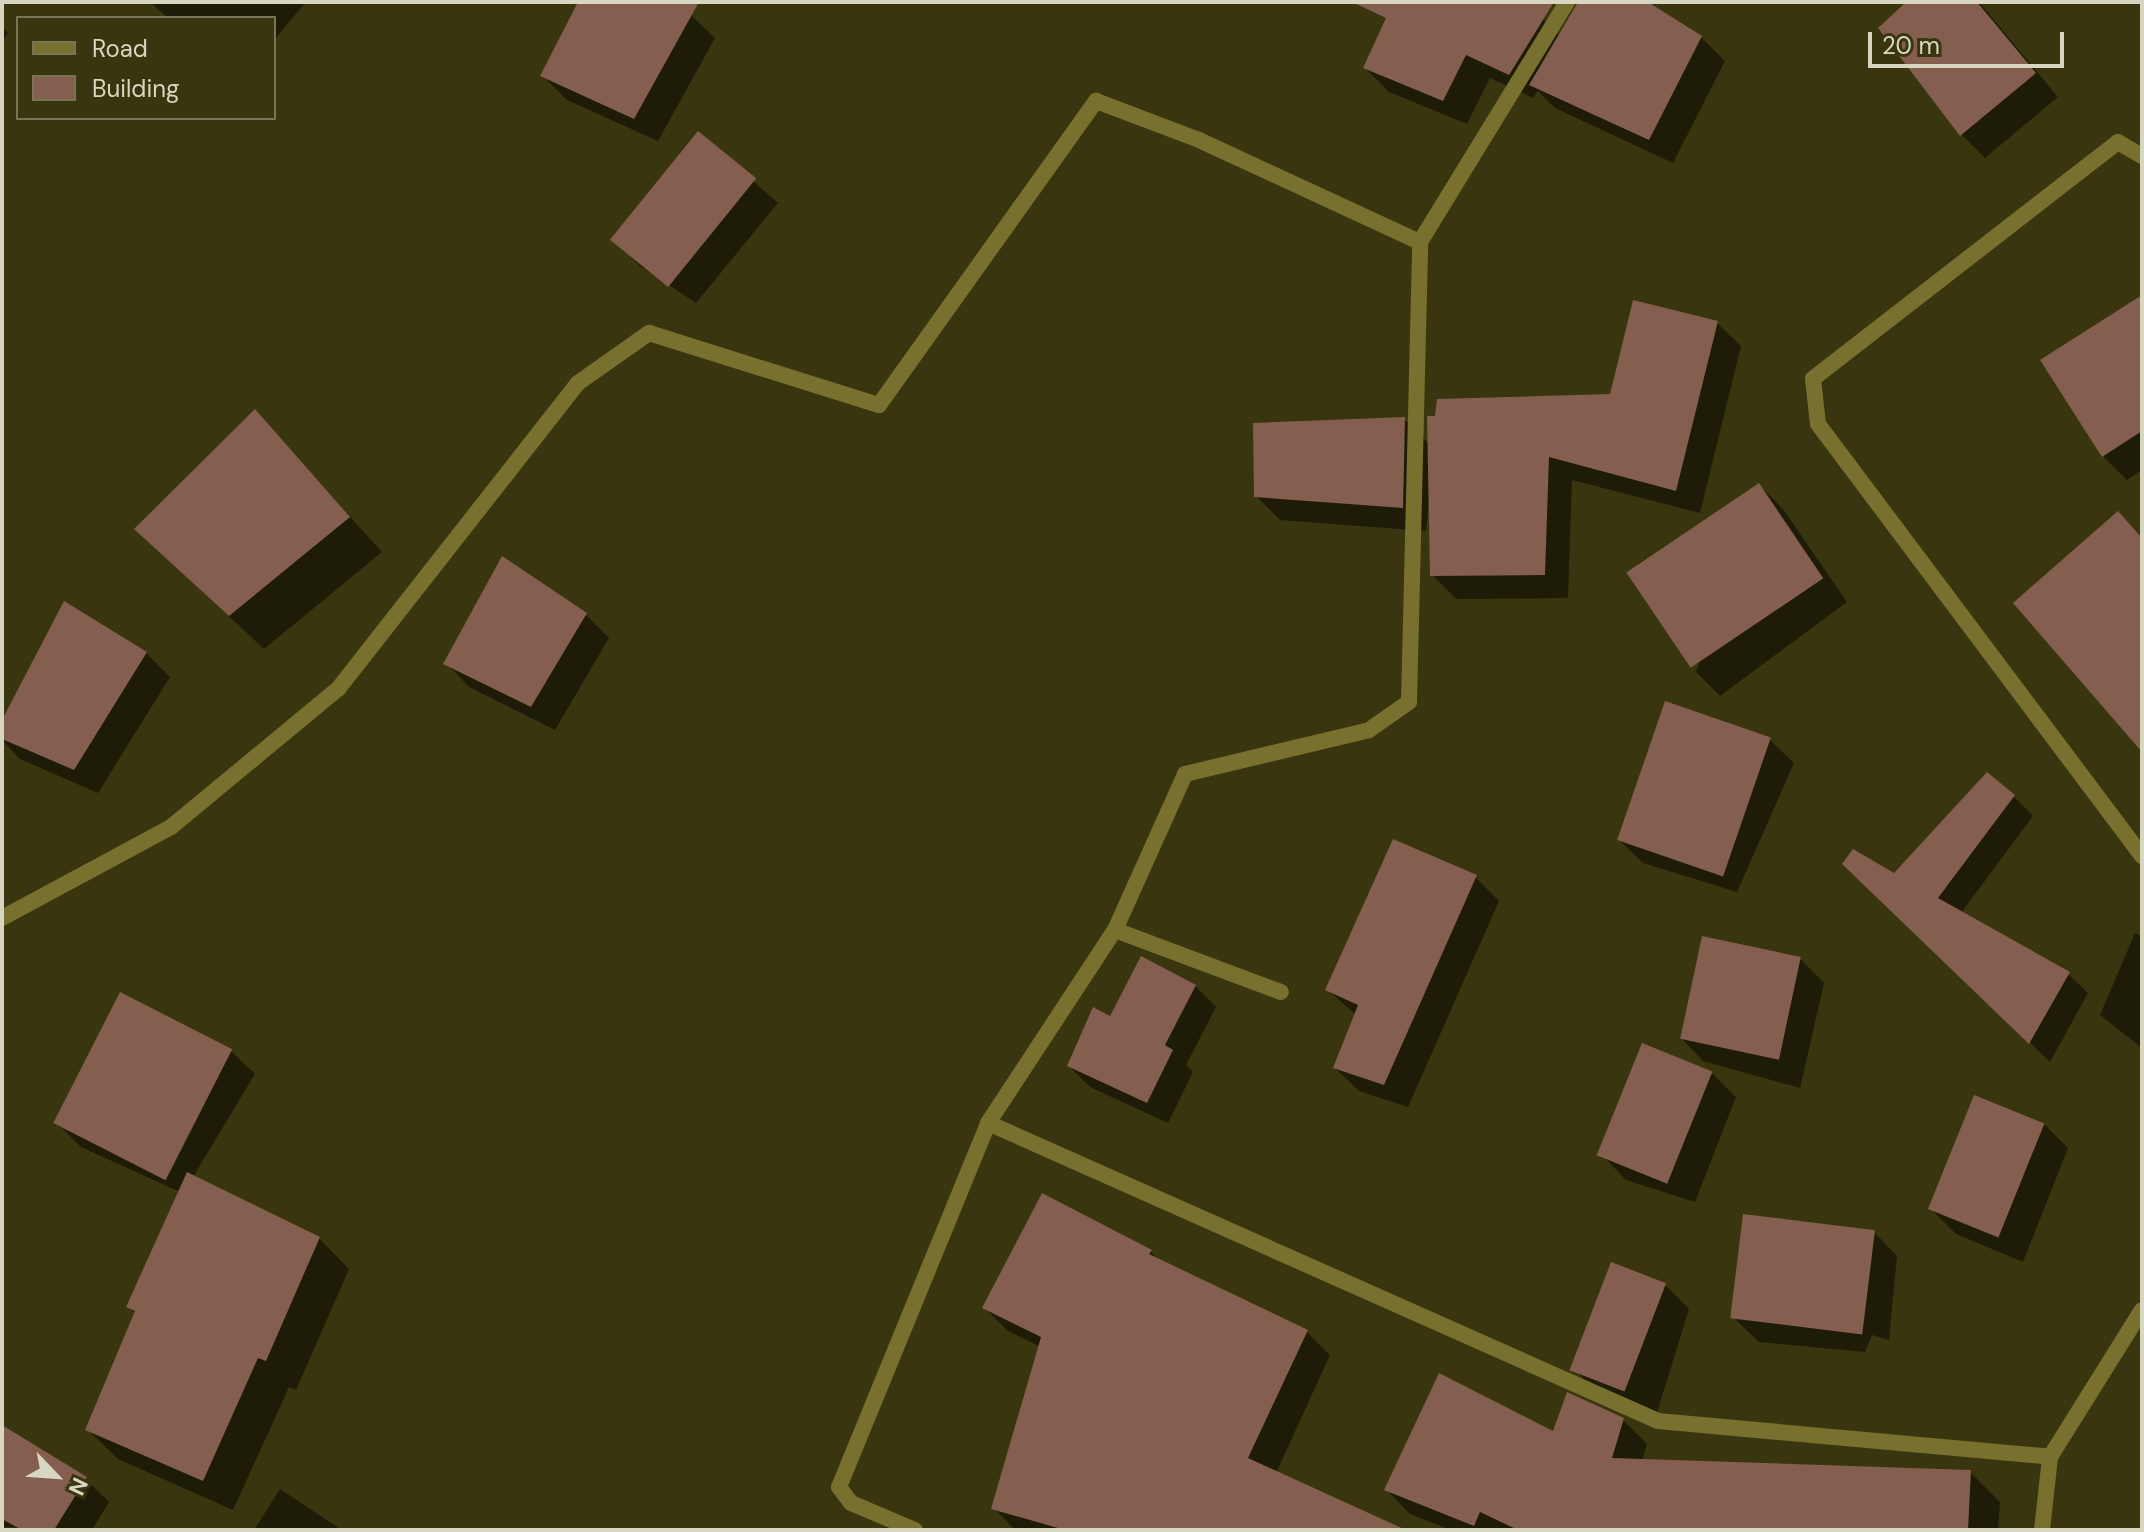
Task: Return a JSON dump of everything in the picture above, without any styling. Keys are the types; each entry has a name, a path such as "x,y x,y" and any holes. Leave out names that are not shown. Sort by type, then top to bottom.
{"street":[{"path":"915,1530 851,1503 839,1487 988,1123 1115,930 1185,774 1369,730 1409,702 1420,242 1567,2"},
{"path":"2,918 171,827 338,689 578,383 649,333 879,405 1096,101 1199,140 1420,242"},
{"path":"2142,156 2118,142 1813,379 1818,424 2142,856"},
{"path":"1115,930 1281,992"},
{"path":"988,1123 1658,1421 2050,1457"},
{"path":"2042,1530 2050,1457 2142,1310"}],"building":[{"path":"578,2 699,2 634,119 540,76"},
{"path":"1352,2 1554,2 1509,75 1466,55 1443,101 1363,68 1386,18"},
{"path":"1578,2 1648,2 1702,36 1649,140 1529,85"},
{"path":"1906,2 1977,2 2036,73 1960,136 1878,28"},
{"path":"698,131 756,178 668,287 610,240"},
{"path":"2142,295 2142,431 2102,457 2040,360"},
{"path":"1633,300 1718,321 1676,491 1549,457 1545,575 1430,576 1427,416 1435,416 1437,399 1610,394"},
{"path":"255,409 350,517 229,616 134,529"},
{"path":"1405,417 1403,508 1254,497 1253,423"},
{"path":"1759,483 1823,578 1691,668 1626,572"},
{"path":"2118,511 2142,538 2142,752 2013,603"},
{"path":"502,556 587,613 531,707 443,664"},
{"path":"64,601 147,652 74,770 2,739 2,720"},
{"path":"1665,701 1771,737 1723,876 1617,840"},
{"path":"1987,772 2015,795 1938,898 2070,972 2029,1044 1842,864 1853,849 1894,873"},
{"path":"1393,839 1477,875 1384,1085 1333,1068 1358,1005 1325,990"},
{"path":"1702,936 1801,957 1779,1060 1680,1039"},
{"path":"1141,956 1196,985 1165,1045 1173,1050 1147,1103 1067,1066 1093,1007 1110,1016"},
{"path":"120,992 232,1049 166,1180 53,1123"},
{"path":"1642,1043 1712,1071 1667,1184 1597,1155"},
{"path":"1974,1095 2044,1123 1998,1238 1928,1209"},
{"path":"187,1172 320,1237 266,1361 258,1358 203,1481 85,1430 135,1311 126,1307"},
{"path":"1042,1193 1152,1250 1149,1254 1308,1330 1248,1458 1406,1530 1065,1530 991,1509 1041,1337 982,1308"},
{"path":"1743,1214 1875,1230 1862,1334 1730,1318"},
{"path":"1611,1262 1666,1283 1625,1391 1569,1370"},
{"path":"1439,1373 1553,1431 1567,1392 1624,1418 1612,1458 1971,1470 1968,1530 1518,1530 1480,1512 1474,1526 1384,1490"},
{"path":"2,1425 87,1477 54,1530 22,1530 2,1519"}]}
